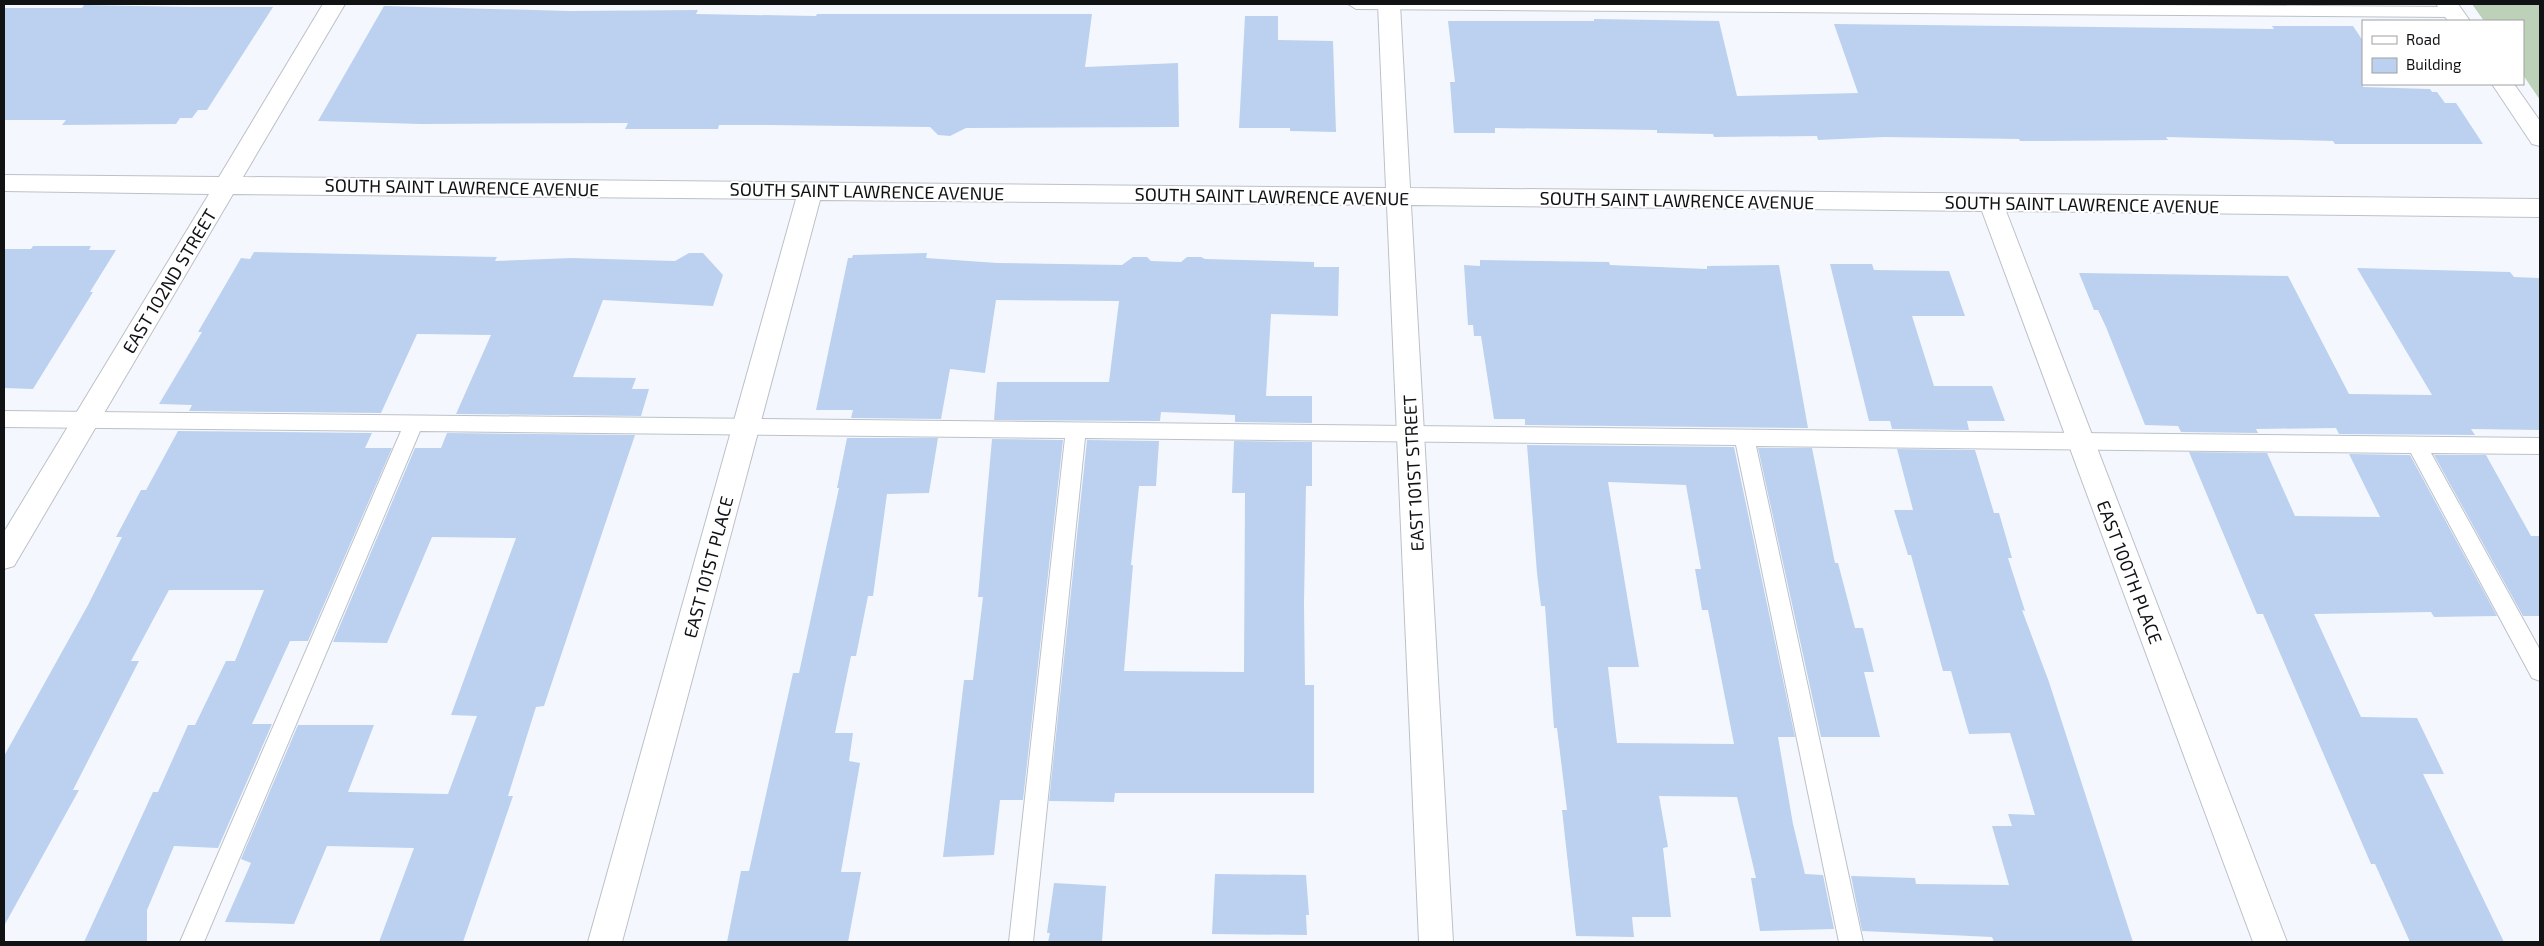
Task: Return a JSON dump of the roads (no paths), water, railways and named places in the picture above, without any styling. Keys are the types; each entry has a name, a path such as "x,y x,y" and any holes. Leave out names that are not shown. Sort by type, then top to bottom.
{"street":[{"name":"EAST 102ND STREET","path":"4,557 334,4"},
{"name":"EAST 101ST STREET","path":"1389,4 1436,942"},
{"path":"2503,85 2540,138"},
{"name":"SOUTH SAINT LAWRENCE AVENUE","path":"4,183 2540,208"},
{"name":"EAST 101ST PLACE","path":"605,942 810,191"},
{"name":"EAST 100TH PLACE","path":"1991,203 2270,942"}],"lane":[{"path":"1356,4 2453,12"},
{"path":"4,419 2540,446"},
{"path":"192,942 414,423"},
{"path":"1021,942 1076,430"},
{"path":"1744,438 1851,942"},
{"path":"2417,445 2540,671"}]}
